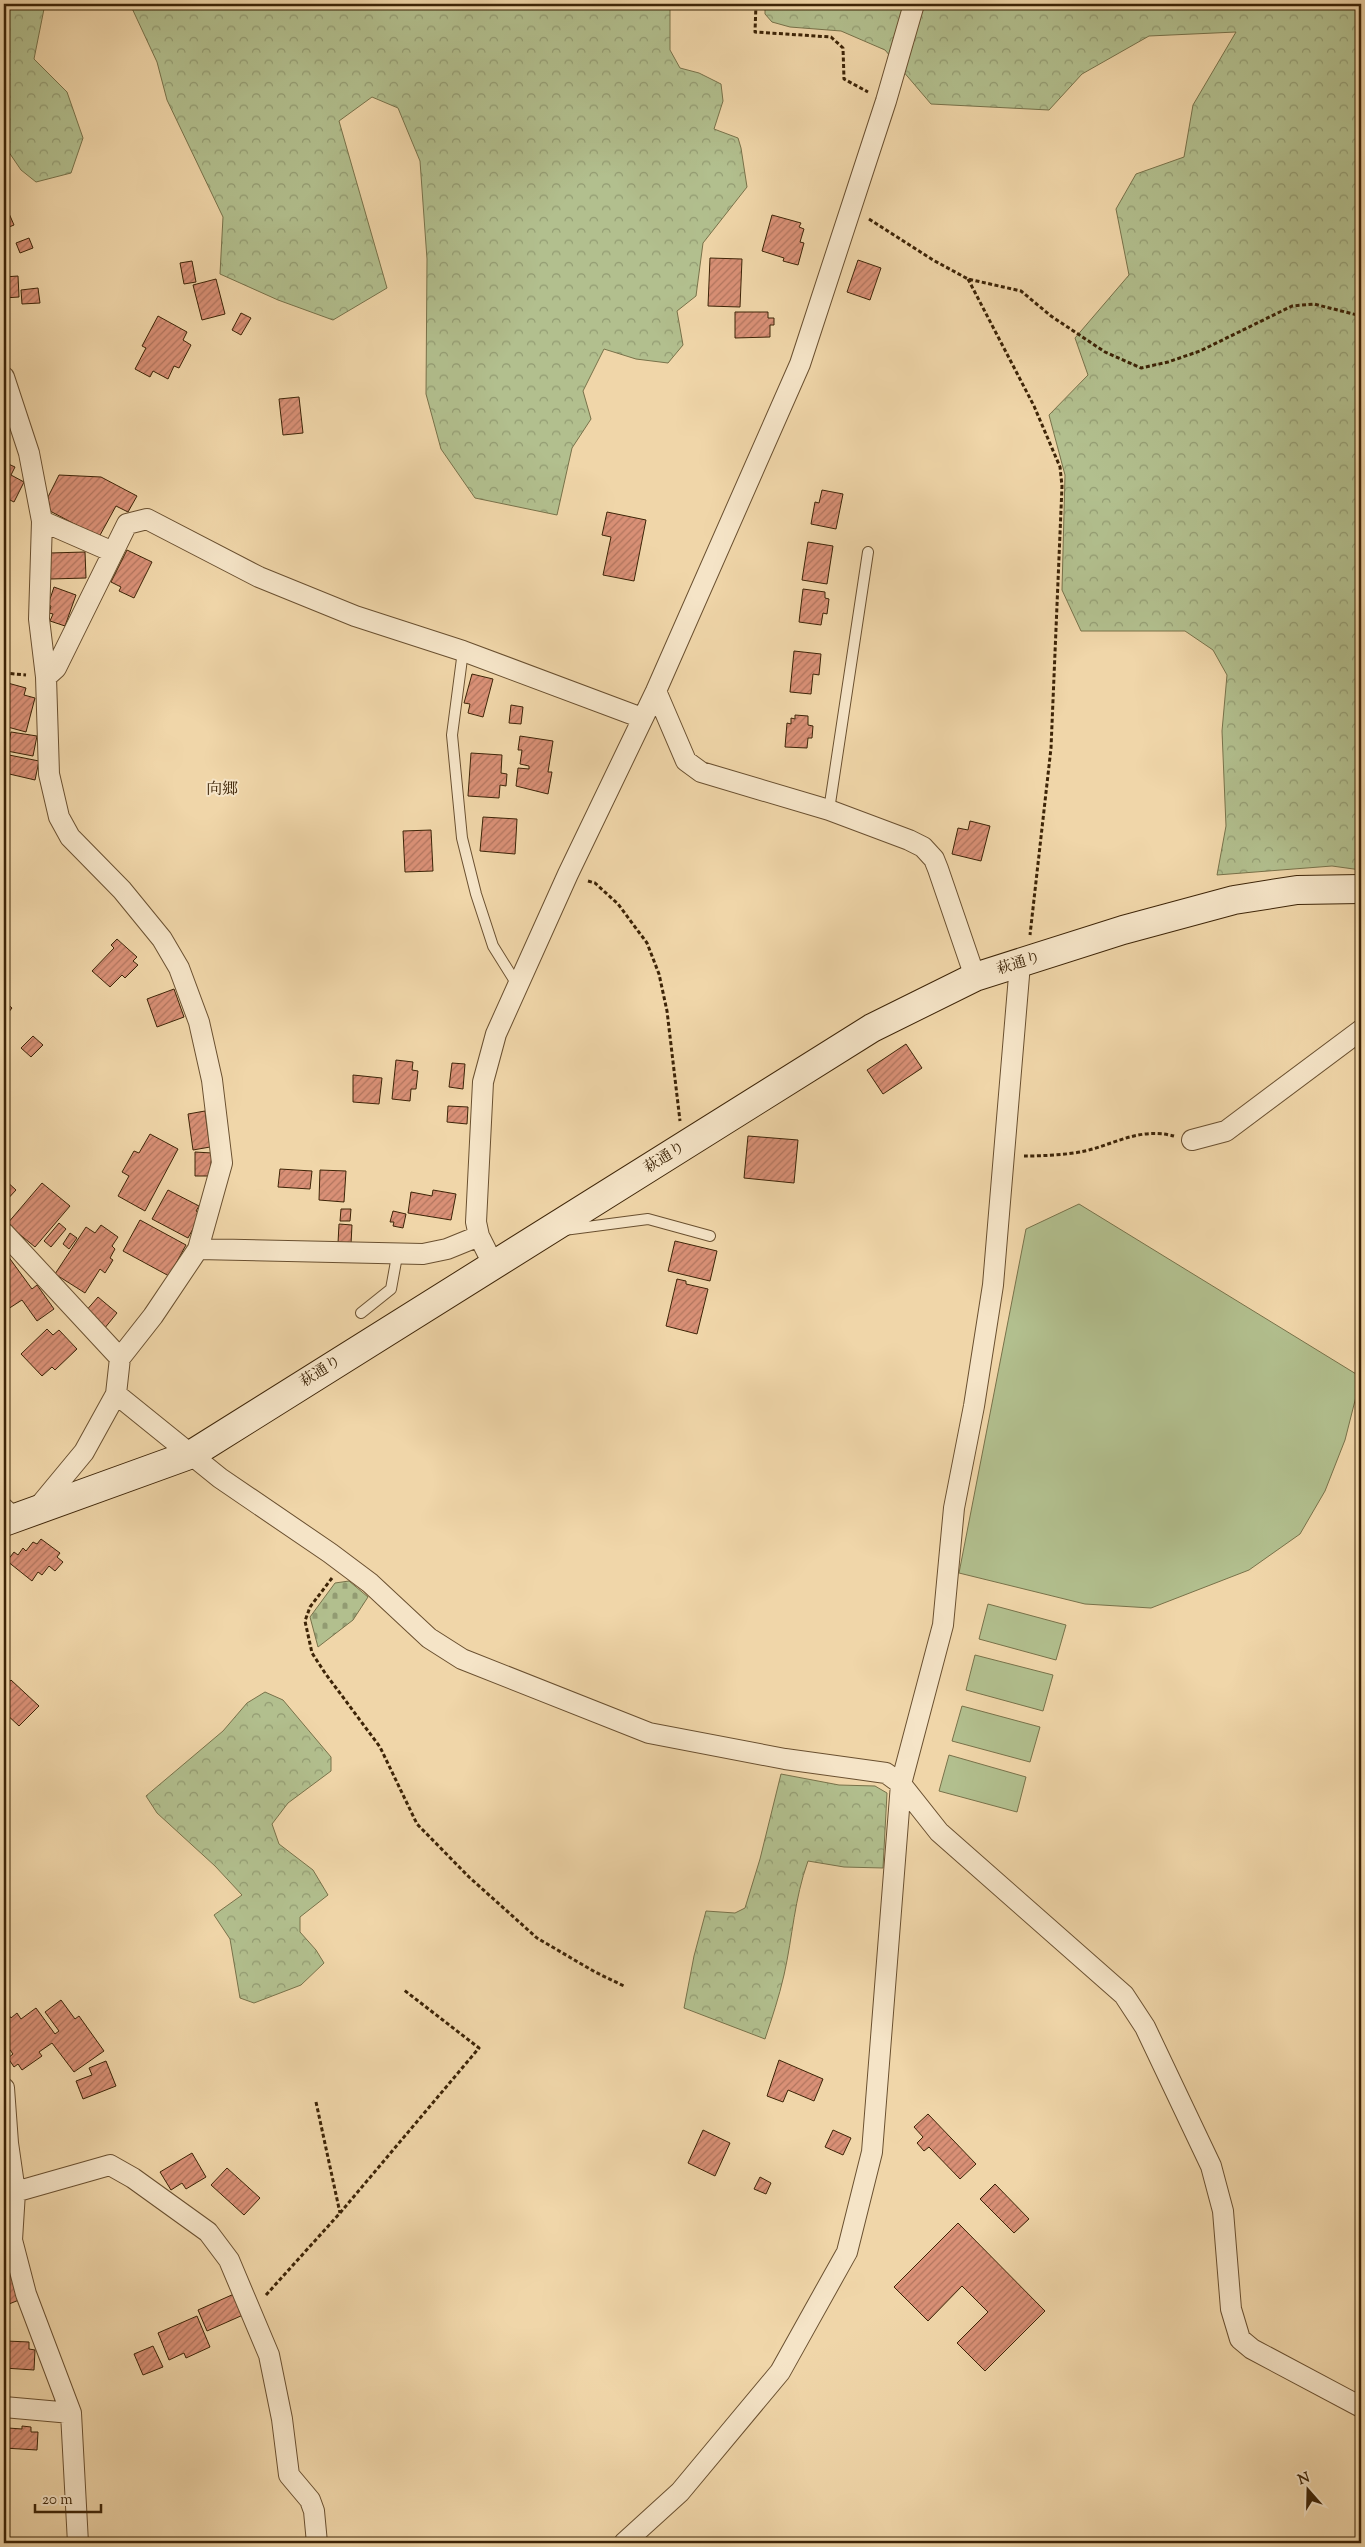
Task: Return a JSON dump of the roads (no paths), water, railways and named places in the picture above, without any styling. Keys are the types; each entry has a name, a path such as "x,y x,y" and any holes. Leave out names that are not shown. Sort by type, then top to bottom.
{"street":[{"path":"493,1264 479,1236 476,1222 483,1082 496,1034 568,874 656,691 800,364 886,101 914,4"},
{"path":"4,377 29,453 42,521 39,619 46,678 49,774 59,817 70,838 122,890 162,940 179,968 199,1022 212,1080 222,1163 198,1249 153,1316 120,1358 116,1394 84,1452 15,1513"},
{"path":"46,678 56,668 127,524 147,519 259,577 355,616 463,651 642,718"},
{"path":"42,521 113,552"},
{"path":"656,691 686,761 693,768 829,810 923,847 934,859 938,868 976,977"},
{"name":"萩通り","path":"15,1513 192,1454 872,1028 976,977 1123,930 1234,900 1297,890 1361,889"},
{"path":"624,2543 680,2492 780,2372 847,2252 872,2152 901,1784 943,1624 954,1508 974,1406 993,1285 1003,1153 1023,963"},
{"path":"1192,1140 1226,1131 1361,1030"},
{"path":"4,1233 120,1358"},
{"path":"198,1249 397,1256 447,1249 479,1236"},
{"path":"116,1394 220,1478 323,1548 370,1583 429,1638 462,1660 640,1730 785,1759 886,1773 901,1784 939,1832 1124,1996 1146,2027 1211,2166 1223,2211 1231,2309 1240,2339 1252,2349 1361,2407"},
{"path":"4,2088 8,2143 15,2192 12,2240 26,2294 71,2413 78,2543"},
{"path":"15,2192 110,2165 133,2178 208,2232 229,2260 252,2310 269,2355 282,2419 290,2475 310,2500 314,2511 317,2543"},
{"path":"4,2407 71,2413"}],"lane":[{"path":"829,810 868,552"},
{"path":"463,651 452,735 462,838 476,894 493,946 518,986"},
{"path":"549,1230 572,1230 648,1219 710,1236"},
{"path":"361,1314 391,1289 397,1256"}],"district":[{"name":"向郷","path":"222,790"}]}
